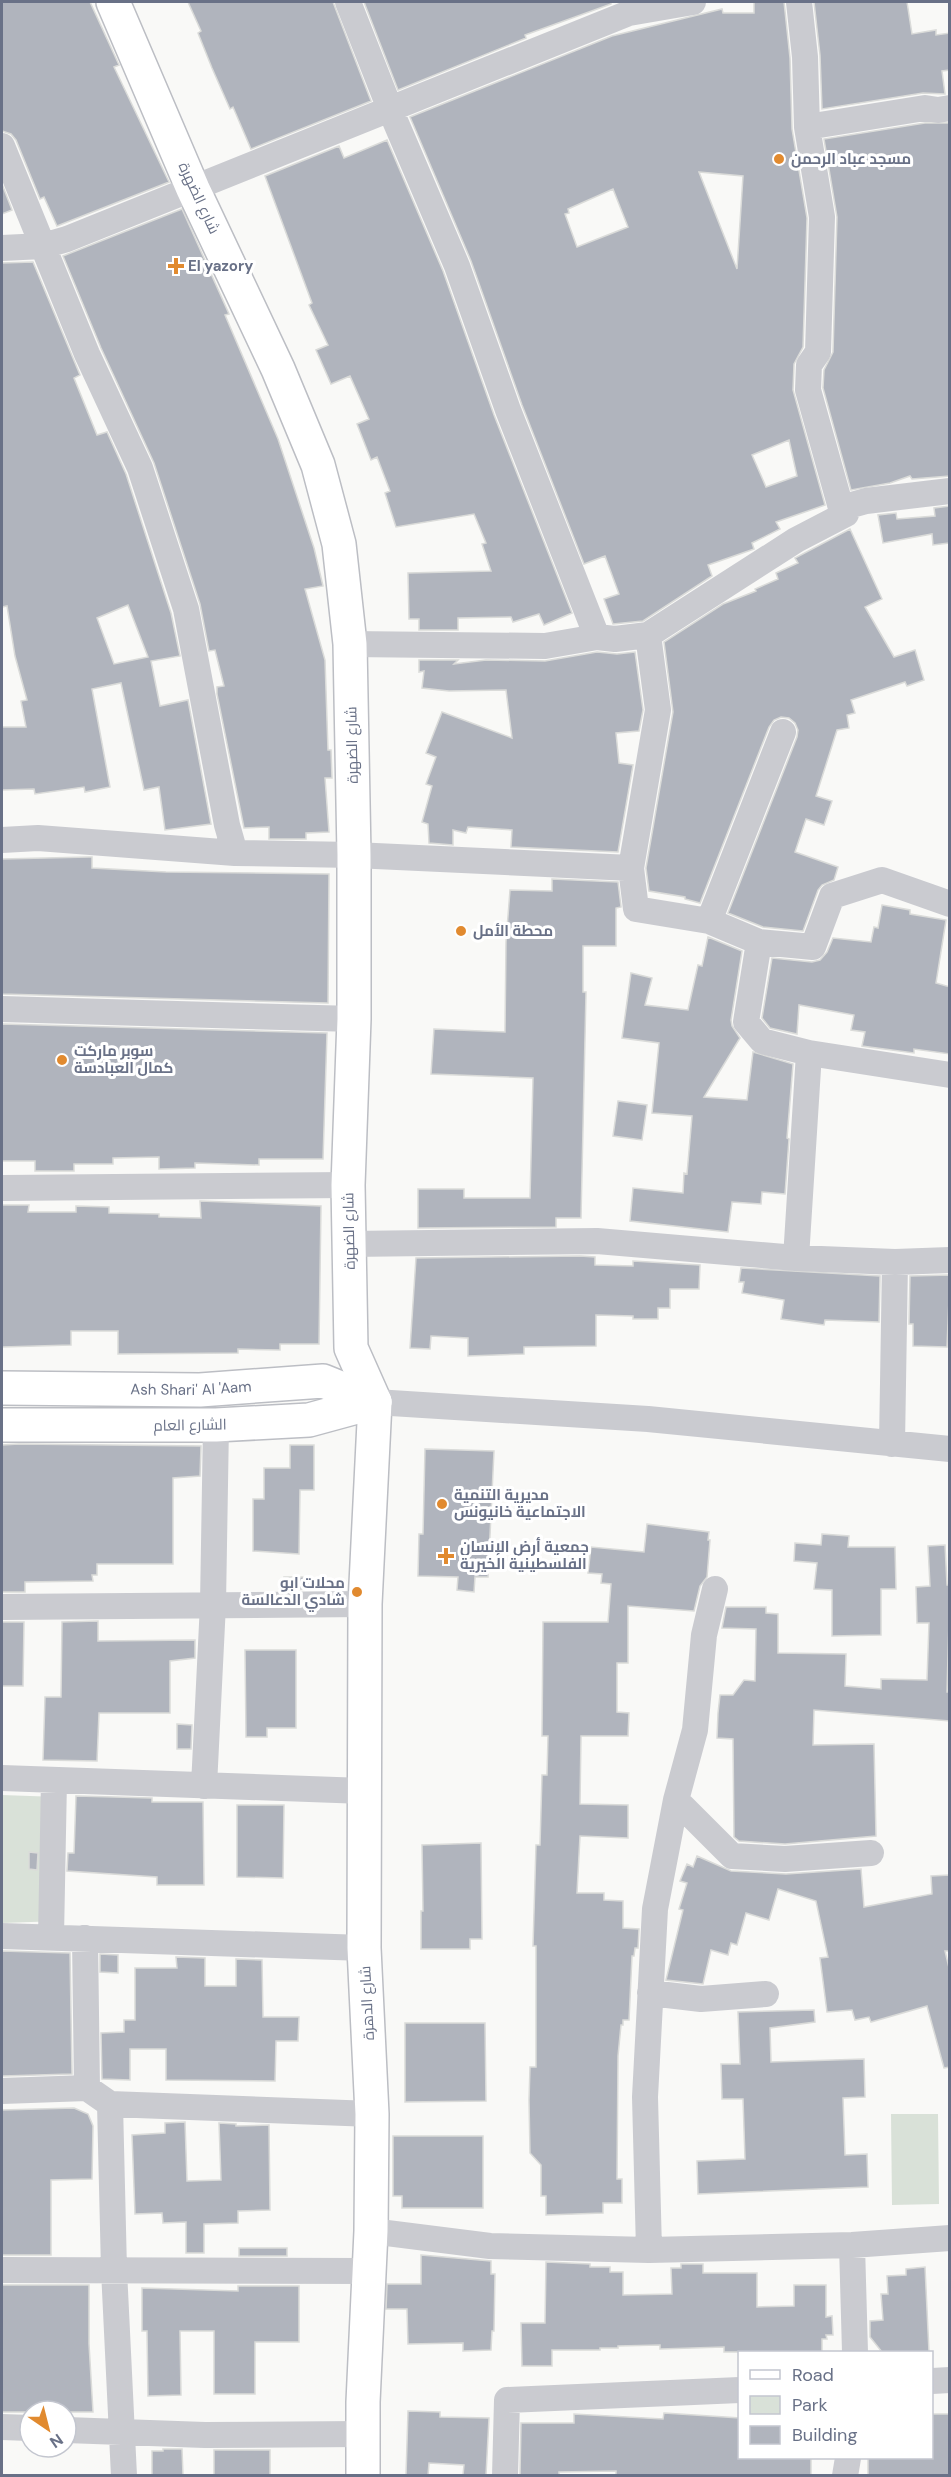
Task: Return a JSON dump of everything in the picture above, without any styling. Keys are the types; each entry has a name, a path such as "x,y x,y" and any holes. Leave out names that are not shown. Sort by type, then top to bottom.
{"street":[{"name":"شارع الضهرة","path":"113,2 194,189 278,369 318,465 339,544 350,644 354,855 354,1019 348,1185 351,1348 375,1402 368,1530"},
{"path":"348,2 390,109 457,266 508,410 597,637"},
{"path":"2,248 43,246 67,239 526,56 627,7 693,2"},
{"path":"350,644 544,646 597,637 615,639 648,635 796,540 846,514 842,508 808,390 809,365 818,352 822,217 807,127 805,57 799,2"},
{"path":"807,127 925,108 938,110 950,108"},
{"path":"2,146 87,354 140,468 186,609 227,825 235,852"},
{"path":"842,508 866,501 950,491"},
{"path":"648,635 658,710 631,868 636,909 709,921 759,942 813,947 832,896 882,880 950,904"},
{"path":"709,921 783,732"},
{"path":"2,840 39,838 235,852 354,855 631,868"},
{"path":"759,942 746,1022 762,1041 809,1053 950,1075"},
{"path":"2,1010 354,1019"},
{"path":"796,1258 809,1053"},
{"path":"2,1188 348,1185"},
{"path":"349,1244 597,1241 796,1258 895,1262 950,1260"},
{"path":"892,1444 895,1262"},
{"name":"Ash Shari' Al 'Aam","path":"2,1388 200,1390 322,1381 375,1402"},
{"path":"375,1402 648,1419 950,1449"},
{"name":"الشارع العام","path":"2,1425 216,1425 309,1420 375,1402"},
{"path":"204,1786 213,1604 216,1425"},
{"name":"شارع الدهرة","path":"363,2475 371,2232 372,2114 364,1948 365,1604 368,1530"},
{"path":"648,2250 645,2097 655,1909 676,1800 695,1730 704,1635 714,1588"},
{"path":"2,1607 365,1604"},
{"path":"2,1778 364,1791"},
{"path":"51,1937 54,1780"},
{"path":"676,1800 732,1856 785,1859 871,1854"},
{"path":"2,1936 364,1948"},
{"path":"85,1938 87,2088"},
{"path":"650,1993 701,1999 766,1994"},
{"path":"2,2091 87,2088 110,2104 372,2114"},
{"path":"110,2104 114,2270 124,2475"},
{"path":"371,2232 490,2246 648,2250 852,2245 950,2238"},
{"path":"852,2245 855,2351"},
{"path":"2,2270 370,2271"},
{"path":"933,2381 950,2380"},
{"path":"505,2475 507,2400 738,2390"},
{"path":"2,2427 18,2428"},
{"path":"78,2431 205,2435 363,2434"},
{"path":"845,2475 848,2459"}],"green space":[{"path":"2,1795 58,1797 60,1921 2,1923"},
{"path":"891,2114 938,2114 939,2204 892,2205"}],"building":[{"path":"2,2 90,2 119,65 114,67 169,182 57,226 44,197 40,199 16,140 11,134 2,131"},
{"path":"188,2 333,2 371,101 251,149 233,107 230,109 212,68 198,33 201,31"},
{"path":"364,2 611,2 611,4 525,35 526,38 398,90"},
{"path":"754,2 784,2 790,58 792,129 807,218 803,347 794,364 793,390 825,505 776,522 780,529 752,543 754,549 708,565 712,576 643,621 613,624 604,599 619,594 605,556 584,564 522,405 471,261 410,117 612,36 722,9 723,13 754,13","holes":["699,172 743,176 737,269","613,189 628,227 577,247 565,214 569,213 568,209","789,440 797,476 766,487 752,455"]},
{"path":"814,2 907,2 912,34 936,30 936,35 950,33 950,70 942,71 945,94 923,93 822,109 820,55"},
{"path":"925,123 950,123 950,476 912,479 910,476 890,483 851,490 823,388 824,370 833,352 837,217 824,139"},
{"path":"387,140 443,271 494,415 572,613 544,625 539,614 513,622 511,617 458,618 458,630 419,630 419,619 409,619 408,573 491,571 482,544 486,543 474,514 396,527 385,493 390,491 377,457 371,460 357,424 369,419 350,376 331,384 316,350 328,345 309,305 312,303 265,176 339,146 344,158"},
{"path":"2,184 12,210 2,214"},
{"path":"182,209 229,314 225,315 278,439 314,548 323,586 305,589 325,660 328,750 331,750 332,778 325,778 329,832 306,833 306,839 269,839 269,827 244,828 217,694 217,687 224,686 215,650 209,651 200,604 154,463 101,348 63,256"},
{"path":"33,262 80,375 74,378 97,435 107,432 126,474 171,613 180,656 151,661 160,706 188,700 211,824 165,830 159,787 144,790 121,683 92,689 110,787 85,792 84,787 35,794 34,789 2,790 2,727 26,727 21,701 27,700 15,656 7,606 2,607 2,263","holes":["128,605 148,657 114,664 97,618"]},
{"path":"950,506 949,543 933,545 932,534 883,543 878,515 896,513 897,519 935,516 934,508"},
{"path":"850,529 882,599 865,607 894,657 915,650 924,680 907,686 905,682 851,700 855,713 847,715 849,728 837,730 816,796 832,801 824,825 806,819 795,852 838,867 834,880 822,885 818,890 803,931 763,927 728,913 797,737 798,730 795,723 789,718 781,717 774,720 769,727 700,903 685,899 685,897 649,891 646,868 673,712 664,642 723,604 756,591 755,589 778,579 776,573 798,563 795,558"},
{"path":"597,652 617,654 635,652 643,710 639,731 616,733 619,763 633,765 618,852 511,847 512,830 468,827 466,833 453,830 453,845 429,843 428,824 422,822 432,786 426,784 436,757 426,753 442,712 512,738 506,690 449,691 422,688 424,671 419,672 419,660 458,660 454,664 486,660 545,661"},
{"path":"92,857 92,868 166,872 329,874 328,1003 2,994 2,859"},
{"path":"552,879 618,882 621,907 616,908 616,946 583,946 583,992 586,992 581,1218 556,1218 556,1227 418,1228 418,1189 464,1189 464,1198 530,1198 533,1078 431,1074 434,1029 505,1032 506,942 510,890 552,891"},
{"path":"882,905 910,910 910,914 946,920 936,983 950,987 950,1054 914,1049 914,1053 862,1046 865,1032 851,1030 854,1015 799,1005 797,1034 770,1028 762,1018 772,958 812,962 820,960 827,952 833,938 871,942 874,927 878,928"},
{"path":"708,937 742,951 731,1020 740,1038 704,1097 747,1100 753,1052 793,1064 785,1194 762,1192 761,1204 732,1202 728,1232 630,1221 633,1188 683,1193 692,1116 652,1113 659,1043 622,1038 631,973 652,978 645,1005 688,1010 698,965 702,966"},
{"path":"2,1024 327,1033 323,1159 259,1159 259,1165 195,1163 195,1168 159,1169 159,1157 113,1158 113,1164 74,1164 74,1171 35,1171 35,1161 2,1161"},
{"path":"618,1101 647,1105 642,1140 613,1136"},
{"path":"200,1201 321,1206 319,1344 280,1344 280,1350 238,1349 238,1353 118,1354 118,1331 71,1331 71,1345 2,1347 2,1205 29,1205 28,1212 76,1212 76,1206 109,1207 109,1213 201,1218"},
{"path":"595,1257 595,1265 633,1266 633,1261 700,1265 699,1289 670,1289 670,1308 658,1308 658,1319 596,1315 596,1346 524,1347 524,1354 468,1356 468,1338 431,1336 430,1349 410,1348 416,1258"},
{"path":"741,1268 880,1276 879,1322 825,1320 824,1325 781,1319 784,1300 742,1293 744,1282 739,1282"},
{"path":"950,1275 947,1347 913,1346 913,1324 909,1324 910,1276"},
{"path":"2,1445 201,1446 200,1476 173,1478 173,1564 97,1564 97,1575 92,1575 93,1581 25,1582 25,1592 2,1592"},
{"path":"290,1445 314,1445 314,1490 300,1490 299,1554 253,1551 253,1499 264,1499 264,1468 290,1468"},
{"path":"425,1449 494,1451 488,1577 475,1577 474,1592 457,1590 458,1577 418,1576 419,1534 423,1534"},
{"path":"647,1524 709,1532 708,1540 710,1540 707,1577 700,1586 694,1611 628,1606 628,1663 617,1663 617,1712 629,1713 628,1736 581,1736 580,1804 628,1805 628,1838 580,1836 577,1893 604,1893 604,1900 623,1901 623,1928 639,1929 638,1948 635,1948 634,1956 632,1956 629,2020 623,2020 623,2025 621,2025 618,2056 617,2179 622,2179 622,2203 603,2203 603,2213 546,2215 546,2196 541,2196 541,2165 530,2153 529,2100 530,2067 536,2067 536,1946 533,1946 536,1845 540,1845 542,1775 547,1775 548,1736 542,1736 543,1622 608,1622 611,1584 601,1583 602,1574 588,1573 591,1547 644,1552"},
{"path":"822,1534 849,1536 848,1547 895,1547 896,1589 881,1589 881,1635 832,1636 832,1590 814,1589 817,1563 794,1561 795,1543 821,1545"},
{"path":"945,1545 947,1585 950,1585 947,1692 950,1692 950,1721 814,1710 813,1745 874,1744 876,1836 785,1844 739,1841 734,1837 733,1739 717,1738 718,1713 720,1695 733,1695 744,1680 755,1681 756,1629 722,1628 726,1607 766,1607 766,1613 778,1614 778,1653 846,1654 845,1686 881,1689 881,1679 927,1680 929,1623 917,1623 916,1587 930,1586 928,1546"},
{"path":"284,1577 311,1577 310,1589 284,1590"},
{"path":"98,1621 98,1641 195,1640 195,1658 170,1661 170,1713 99,1713 97,1761 43,1760 45,1697 61,1697 62,1622"},
{"path":"2,1622 24,1622 23,1686 2,1686"},
{"path":"245,1650 296,1650 296,1728 267,1728 267,1737 246,1737"},
{"path":"177,1724 192,1725 191,1749 177,1749"},
{"path":"76,1796 152,1798 152,1802 203,1802 204,1885 157,1885 157,1877 67,1871 68,1853 74,1853"},
{"path":"237,1805 284,1805 283,1878 237,1877"},
{"path":"481,1843 482,1939 470,1939 470,1949 421,1949 422,1845"},
{"path":"29,1852 38,1853 37,1870 29,1869"},
{"path":"697,1856 731,1871 786,1874 861,1869 864,1907 932,1894 931,1876 950,1875 950,1951 945,1951 950,1972 950,2067 944,2068 927,2006 871,2022 869,2017 855,2020 852,2010 827,2012 820,1958 828,1957 816,1901 778,1889 769,1920 746,1913 737,1945 731,1943 728,1955 711,1950 703,1984 666,1980 683,1910 679,1909 687,1883 680,1881 687,1864 693,1867"},
{"path":"2,1951 70,1953 72,2074 2,2076"},
{"path":"100,1954 118,1955 118,1973 100,1972"},
{"path":"176,1957 205,1958 205,1986 236,1986 236,1959 262,1960 263,2017 299,2017 298,2041 276,2041 275,2081 166,2080 166,2049 130,2049 130,2080 102,2079 101,2033 124,2032 124,2020 135,2020 135,1968 177,1968"},
{"path":"814,2010 815,2022 770,2028 771,2062 864,2059 865,2097 843,2098 845,2155 867,2154 868,2187 698,2194 697,2161 745,2159 743,2099 722,2099 721,2064 740,2064 738,2012"},
{"path":"405,2023 485,2023 486,2101 405,2102"},
{"path":"74,2108 88,2114 93,2126 92,2179 51,2180 51,2255 2,2255 2,2110"},
{"path":"185,2122 187,2181 221,2180 219,2123 236,2124 236,2126 269,2125 270,2210 238,2211 238,2223 204,2224 204,2253 186,2253 186,2222 163,2223 162,2213 135,2214 132,2135 165,2133 165,2123"},
{"path":"393,2136 483,2136 483,2208 402,2208 402,2196 393,2196"},
{"path":"239,2248 287,2248 287,2256 239,2256"},
{"path":"421,2255 491,2261 491,2274 495,2274 494,2331 492,2331 491,2350 463,2351 463,2343 408,2344 407,2309 386,2309 387,2284 421,2284"},
{"path":"546,2262 590,2264 590,2267 610,2267 610,2272 623,2272 623,2295 672,2294 671,2268 681,2268 681,2264 703,2264 703,2273 757,2273 757,2307 794,2306 794,2285 826,2285 826,2317 832,2316 833,2335 826,2335 827,2339 822,2339 822,2351 724,2352 724,2347 660,2349 660,2345 618,2346 618,2348 600,2348 600,2350 552,2350 552,2366 522,2366 521,2323 545,2323"},
{"path":"925,2267 929,2351 881,2351 870,2337 870,2321 883,2320 881,2294 888,2294 887,2276 906,2275 906,2269"},
{"path":"2,2285 89,2285 89,2344 93,2412 78,2412 78,2399 18,2399 18,2412 2,2412"},
{"path":"238,2286 299,2286 299,2342 255,2342 255,2394 214,2394 214,2331 180,2331 181,2395 148,2396 147,2331 142,2331 142,2288 238,2291"},
{"path":"408,2411 440,2412 440,2417 489,2418 486,2475 463,2475 464,2465 429,2463 428,2475 406,2475"},
{"path":"664,2413 738,2418 738,2459 811,2459 811,2475 616,2475 616,2471 520,2475 521,2423 574,2423 574,2414 663,2419"},
{"path":"933,2414 950,2414 950,2475 868,2475 868,2459 933,2459"},
{"path":"163,2449 182,2449 183,2475 152,2475 152,2451 163,2451"},
{"path":"214,2450 270,2450 270,2475 214,2475"}],"place":[{"name":"مسجد عباد الرحمن","path":"779,159"},
{"name":"El yazory","path":"176,266"},
{"name":"محطة الأمل","path":"461,931"},
{"name":"سوبر ماركت كمال العبادسة","path":"62,1060"},
{"name":"مديرية التنمية الاجتماعية خانيونس","path":"442,1504"},
{"name":"جمعية أرض الإنسان الفلسطينية الخيرية","path":"446,1556"},
{"name":"محلات ابو شادي الدعالسة","path":"357,1592"}]}
